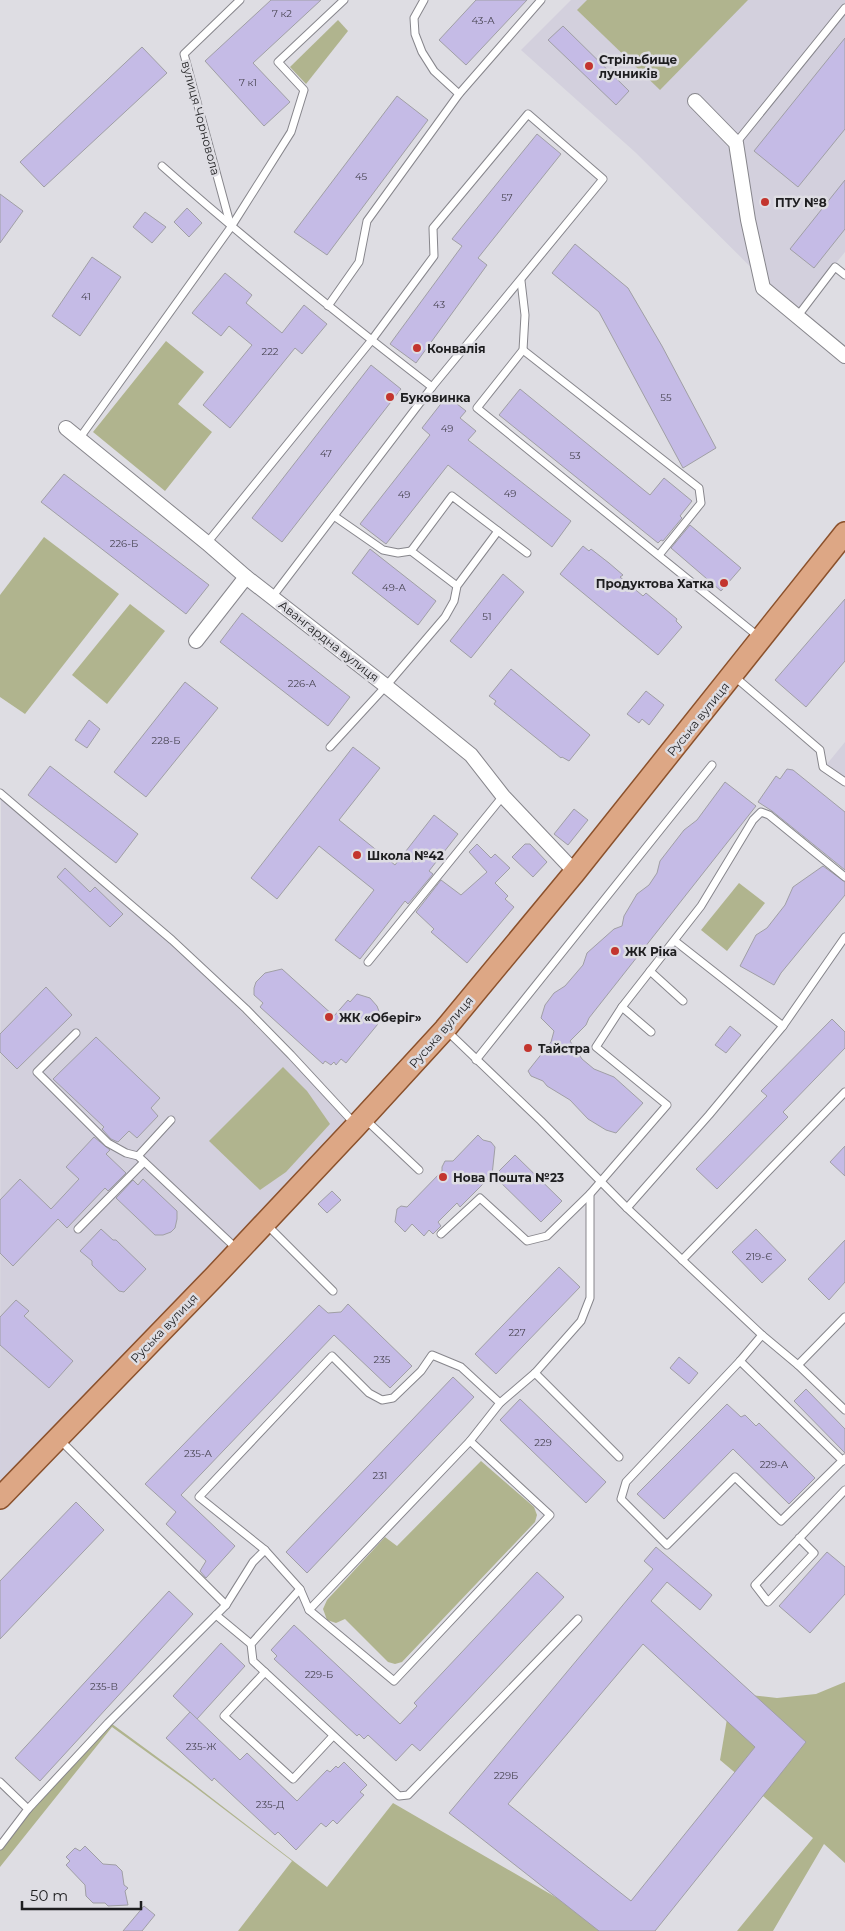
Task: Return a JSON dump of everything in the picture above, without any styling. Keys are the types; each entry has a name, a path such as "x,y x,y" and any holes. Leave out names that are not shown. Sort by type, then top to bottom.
{"main road":[{"name":"Руська вулиця","path":"0,1498 360,1122 445,1029 575,872 845,533"}],"street":[{"path":"695,101 736,143 748,220 762,288 845,356"},
{"name":"Авангардна вулиця","path":"66,428 207,542 246,577 471,755 503,796 575,872"},
{"path":"196,641 246,577"}],"lane":[{"name":"вулиця Чорновола","path":"231,227 184,54 240,0"},
{"path":"79,440 231,227 291,132 304,90 278,62 344,0"},
{"path":"424,0 414,18 415,34 422,52 434,71 459,94"},
{"path":"328,306 359,262 367,221 459,94 541,0"},
{"path":"736,143 842,16 845,8"},
{"path":"207,542 371,341 434,256 433,228 528,114 603,179 432,387 272,596"},
{"path":"162,166 231,227 371,341 432,387"},
{"path":"797,317 836,267 845,275"},
{"path":"521,281 525,315 523,350 477,408 762,639"},
{"path":"523,350 699,488 702,503 659,556"},
{"path":"334,516 383,550 398,553 411,551 452,496 527,553"},
{"path":"330,747 386,686 445,617 454,601 457,586 498,531"},
{"path":"411,551 457,586"},
{"path":"733,675 820,750 824,767 845,782"},
{"path":"476,1060 712,765"},
{"path":"0,793 206,971 360,1122 419,1170"},
{"path":"368,962 503,796"},
{"path":"441,1234 480,1198 528,1242 547,1236 590,1194 667,1105 596,1047 622,1007 701,906 753,820 761,812 768,815 845,877"},
{"path":"627,1208 709,1115 783,1026 845,937"},
{"path":"675,941 783,1026"},
{"path":"650,971 683,1000"},
{"path":"622,1007 652,1032"},
{"path":"445,1029 541,1121 627,1208 845,1410"},
{"path":"76,1033 37,1072 108,1143 126,1153 138,1156 238,1250"},
{"path":"682,1260 845,1092"},
{"path":"138,1156 171,1120"},
{"path":"78,1229 144,1162"},
{"path":"309,1610 470,1441 500,1403 535,1373 580,1321 590,1298 590,1194"},
{"path":"264,1222 333,1291"},
{"path":"798,1365 845,1317"},
{"path":"740,1361 844,1459 781,1521 735,1477 667,1545 621,1500 626,1482 740,1361 762,1335"},
{"path":"470,1441 550,1515 394,1681 309,1610 300,1589 265,1550 199,1497 332,1356 369,1393 382,1400 393,1398 421,1371 432,1355 461,1367 500,1403"},
{"path":"535,1373 619,1457"},
{"path":"58,1438 226,1605"},
{"path":"799,1538 814,1553 768,1602 755,1585 799,1538 845,1490"},
{"path":"0,1846 28,1809 108,1723 226,1605 253,1562 265,1550"},
{"path":"251,1644 300,1589"},
{"path":"216,1615 251,1644 253,1661 399,1796 408,1795 578,1619"},
{"path":"265,1672 224,1716 293,1779 334,1736"},
{"path":"0,1782 28,1809"}],"shaded area":[{"name":"ПТУ №8","path":"571,0 845,0 845,252 796,312 635,152 521,50"},
{"path":"845,742 845,778 827,764"},
{"path":"1,799 166,936 356,1126 0,1500"}],"green space":[{"path":"587,0 748,0 660,90 577,10"},
{"path":"338,20 348,31 306,84 290,67"},
{"path":"166,341 204,372 178,404 212,432 165,491 93,432"},
{"path":"44,537 119,594 25,714 0,697 0,595"},
{"path":"130,604 165,631 107,704 72,675"},
{"path":"739,883 765,903 727,951 701,930"},
{"path":"283,1067 307,1091 330,1124 286,1172 260,1190 209,1141"},
{"path":"481,1461 534,1507 537,1515 535,1522 402,1662 395,1664 388,1662 345,1619 336,1623 327,1620 323,1609 327,1600 385,1537 397,1546"},
{"path":"845,1682 845,1863 824,1844 773,1931 737,1931 813,1838 720,1760 727,1719 750,1695 777,1698 816,1694"},
{"path":"108,1721 191,1782 327,1887 393,1803 614,1931 238,1931 292,1861 112,1727 0,1867 0,1840"}],"building":[{"path":"271,0 321,0 253,63 290,102 264,126 205,61"},
{"path":"476,0 527,0 466,65 439,40"},
{"name":"Стрільбище лучників","path":"563,26 629,91 616,105 548,40"},
{"path":"845,38 845,129 798,187 754,151"},
{"path":"142,47 167,73 44,187 20,162"},
{"path":"397,96 428,120 327,255 294,232"},
{"path":"537,134 561,154 478,258 487,265 416,363 390,344 462,246 452,239"},
{"path":"845,180 845,229 814,268 790,249"},
{"path":"0,194 23,211 0,243"},
{"path":"187,208 202,223 189,237 174,222"},
{"path":"145,212 166,227 152,243 133,227"},
{"path":"575,244 628,288 662,346 716,448 683,468 599,312 552,273"},
{"path":"92,257 121,277 80,336 52,316"},
{"path":"225,273 252,295 246,303 282,333 304,305 327,324 302,354 295,348 230,428 203,405 252,345 229,326 221,336 192,313"},
{"path":"371,365 401,389 282,542 252,518"},
{"path":"520,389 650,495 664,478 692,501 680,516 682,518 663,541 661,540 658,543 499,415"},
{"path":"447,396 466,411 460,418 476,431 468,440 571,521 552,547 448,465 386,544 360,524 430,435 422,428"},
{"path":"64,474 209,585 186,614 41,502"},
{"path":"690,525 741,568 721,591 671,548"},
{"path":"583,546 589,551 591,549 609,563 623,575 620,577 643,596 646,593 677,619 676,621 682,627 658,655 560,574"},
{"path":"370,549 436,601 418,625 352,573"},
{"path":"503,574 524,592 471,658 450,641"},
{"path":"845,599 845,661 806,707 775,680"},
{"path":"242,613 350,697 328,726 220,642"},
{"path":"511,669 590,735 569,761 561,758 494,704 496,701 489,696"},
{"path":"185,682 218,708 146,797 114,772"},
{"path":"646,691 664,705 649,725 642,719 639,723 627,714"},
{"path":"89,720 100,729 87,748 75,740"},
{"name":"Школа №42","path":"353,747 380,768 339,820 395,865 434,815 458,834 429,871 433,874 408,904 405,901 360,959 335,940 374,890 319,846 277,899 251,878"},
{"path":"50,766 138,834 116,863 28,795"},
{"path":"787,769 793,770 845,812 845,870 772,811 758,802 776,776 780,779"},
{"name":"ЖК Ріка","path":"725,782 756,806 589,1018 586,1025 570,1041 582,1059 594,1069 614,1077 643,1103 616,1133 606,1130 588,1119 570,1100 547,1086 543,1081 531,1076 528,1071 551,1042 554,1031 541,1018 545,1005 554,993 565,986 583,965 587,953 614,929 622,926 624,916 637,894 649,885 657,873 660,861 684,830 697,820"},
{"path":"574,809 588,820 568,845 554,834"},
{"path":"477,844 491,858 495,854 510,868 495,883 508,896 505,899 514,907 467,963 431,932 434,929 416,912 441,880 461,895 487,872 469,852"},
{"path":"525,844 530,844 547,862 533,877 512,857"},
{"path":"823,866 845,882 845,895 781,973 774,985 740,966 756,935 767,928 785,905 793,887"},
{"path":"65,868 90,892 95,887 123,914 110,927 57,877"},
{"name":"ЖК «Оберіг»","path":"282,969 334,1016 348,1000 350,1002 357,994 370,998 377,1006 382,1019 346,1063 341,1059 336,1065 334,1062 331,1065 325,1061 323,1064 260,1007 263,1003 254,995 256,982 265,973"},
{"path":"46,987 72,1015 17,1069 0,1052 0,1034"},
{"path":"832,1019 845,1032 845,1048 783,1112 788,1117 717,1189 696,1169 767,1096 761,1091"},
{"path":"730,1026 741,1035 726,1053 715,1045"},
{"path":"96,1037 160,1098 151,1108 158,1116 137,1138 129,1131 118,1142 111,1139 102,1129 104,1127 53,1079"},
{"path":"478,1135 483,1140 491,1142 495,1147 492,1175 460,1207 457,1203 438,1222 441,1226 433,1234 429,1230 424,1236 412,1224 405,1232 395,1222 397,1209 401,1206 407,1207 442,1171 445,1161 453,1161"},
{"path":"94,1137 110,1150 106,1154 126,1173 108,1191 105,1188 67,1228 58,1219 13,1266 0,1253 0,1200 20,1179 51,1209 79,1179 66,1167"},
{"path":"845,1146 845,1176 830,1162"},
{"path":"515,1155 562,1201 541,1222 494,1176"},
{"path":"143,1179 177,1211 175,1228 171,1232 155,1235 116,1198 133,1180 138,1185"},
{"path":"332,1191 341,1200 327,1213 318,1204"},
{"path":"101,1229 113,1240 116,1240 146,1269 124,1292 119,1291 92,1265 92,1261 80,1251"},
{"path":"756,1229 786,1260 762,1283 732,1252"},
{"path":"845,1240 845,1282 829,1300 808,1279"},
{"path":"559,1267 580,1287 496,1374 475,1354"},
{"path":"16,1300 29,1311 24,1316 73,1361 49,1388 0,1345 0,1317"},
{"path":"348,1304 412,1366 390,1388 334,1335 181,1495 235,1546 206,1578 200,1571 206,1561 166,1524 176,1512 145,1484 319,1305 328,1313 341,1312"},
{"path":"679,1357 698,1373 689,1384 670,1368"},
{"path":"453,1377 474,1397 307,1573 286,1552"},
{"path":"806,1389 845,1429 845,1453 794,1401"},
{"path":"520,1399 606,1482 586,1503 500,1420"},
{"path":"727,1404 741,1417 745,1415 756,1426 759,1423 815,1478 789,1504 733,1449 664,1519 637,1494"},
{"path":"76,1502 104,1530 0,1639 0,1581"},
{"path":"656,1547 712,1595 700,1610 667,1582 651,1601 806,1742 655,1931 599,1931 449,1813 653,1569 644,1561","holes":["643,1644 755,1747 631,1901 508,1804"]},
{"path":"827,1552 845,1567 845,1594 810,1633 779,1606"},
{"path":"537,1572 564,1597 420,1751 412,1744 396,1761 368,1735 364,1739 359,1734 357,1736 274,1659 277,1656 271,1650 294,1625 400,1724 417,1706 414,1703"},
{"path":"169,1591 193,1614 40,1781 15,1758"},
{"path":"221,1643 245,1666 197,1719 173,1696"},
{"path":"190,1712 240,1760 247,1753 297,1801 327,1770 330,1772 344,1762 367,1785 360,1792 364,1795 337,1824 333,1820 326,1827 321,1823 296,1850 278,1832 275,1835 214,1778 212,1781 166,1738"},
{"path":"85,1846 103,1864 116,1865 122,1871 124,1885 128,1888 125,1891 128,1905 108,1906 105,1903 93,1903 86,1896 85,1885 66,1865 70,1861 66,1857 75,1848 80,1851"},
{"path":"144,1906 155,1915 142,1931 123,1931"}],"place":[{"name":"Стрільбище лучників","path":"589,66"},
{"name":"ПТУ №8","path":"765,202"},
{"name":"Конвалія","path":"417,348"},
{"name":"Буковинка","path":"390,397"},
{"name":"Продуктова Хатка","path":"724,583"},
{"name":"Школа №42","path":"357,855"},
{"name":"ЖК Ріка","path":"615,951"},
{"name":"ЖК «Оберіг»","path":"329,1017"},
{"name":"Тайстра","path":"528,1048"},
{"name":"Нова Пошта №23","path":"443,1177"}]}
